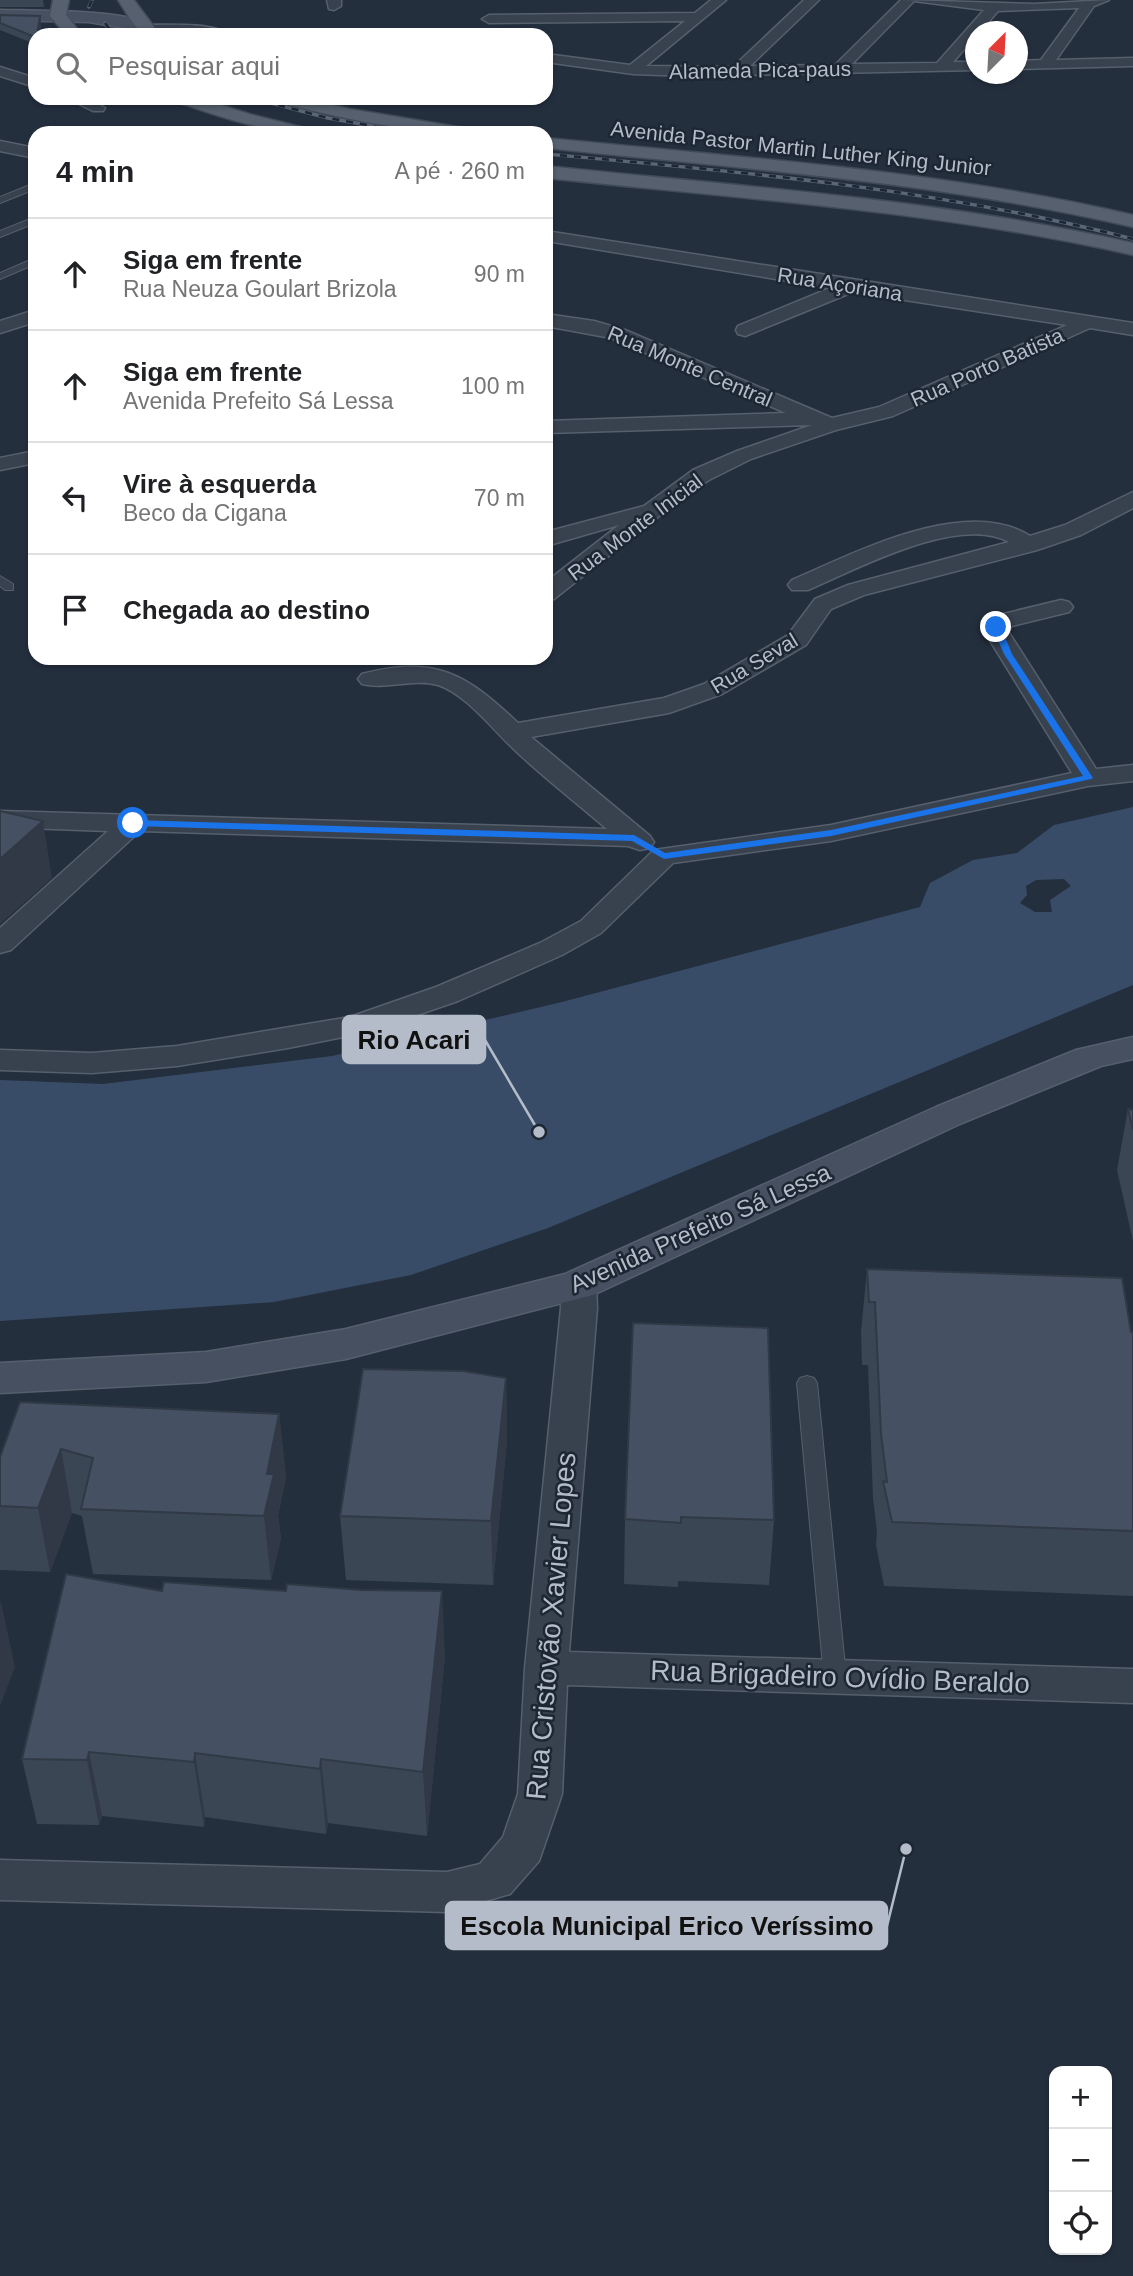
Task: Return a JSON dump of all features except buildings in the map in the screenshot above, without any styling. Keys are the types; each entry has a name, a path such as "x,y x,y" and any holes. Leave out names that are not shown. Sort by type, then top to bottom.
{"main road":[{"path":"126,2 145,28"},
{"path":"60,8 70,28"},
{"path":"204,105 275,126"},
{"path":"312,105 422,126"},
{"name":"Avenida Pastor Martin Luther King Junior","path":"553,144 877,175 1016,196 1133,221"},
{"name":"Avenida Pastor Martin Luther King Junior","path":"553,173 877,205 1017,225 1133,249"}],"street":[{"path":"633,70 719,0"},
{"path":"736,72 812,0"},
{"path":"838,70 908,0"},
{"path":"919,0 995,6 1095,2"},
{"path":"79,16 107,12 126,2"},
{"path":"1045,65 1095,2"},
{"path":"941,66 995,6"},
{"path":"0,15 60,8 79,16 136,28"},
{"path":"493,28 487,13 699,17"},
{"path":"648,40 673,39"},
{"name":"Alameda Pica-paus","path":"553,59 633,70 736,72 965,66"},
{"path":"1028,65 1133,62"},
{"path":"0,71 28,81"},
{"path":"91,105 98,108"},
{"path":"0,146 28,152"},
{"name":"Rua Açoriana","path":"553,237 1133,329"},
{"path":"745,330 852,286"},
{"path":"0,327 28,318"},
{"name":"Rua Monte Central","path":"553,321 594,327 618,334 821,422"},
{"name":"Rua Porto Batista","path":"886,412 1088,322"},
{"path":"0,333 28,333"},
{"name":"Rua Monte Inicial","path":"553,589 701,475 821,422 886,412"},
{"path":"553,427 821,422"},
{"path":"0,464 28,461"},
{"name":"Rua Seval","path":"513,732 670,705 713,690 797,640 823,604 856,590 1029,545 1073,530 1133,499"},
{"path":"553,533 658,507"},
{"path":"800,585 869,555 963,528 1003,530 1029,545"},
{"path":"1061,607 1004,621 996,627 996,631 1088,778"},
{"path":"371,679 431,677 449,680 634,838 664,856"},
{"path":"0,1060 92,1063 177,1056 288,1040 358,1025 447,994 551,949 591,927 664,856 831,833 1088,778 1133,773"},
{"path":"0,819 634,838"},
{"path":"0,944 133,823"},
{"name":"Avenida Prefeito Sá Lessa","path":"0,1378 206,1367 232,1363 346,1344 578,1285 950,1115 1088,1058 1133,1048"},
{"name":"Rua Cristovão Xavier Lopes","path":"0,1880 447,1892 494,1880 523,1847 540,1794 546,1668 579,1308 578,1285"},
{"name":"Rua Brigadeiro Ovídio Beraldo","path":"546,1668 1133,1686"}],"lane":[{"path":"0,200 28,189"},
{"path":"0,234 28,223"},
{"path":"0,276 28,264"},
{"path":"807,1383 835,1677"}],"water":[{"path":"1133,807 1133,985 548,1228 411,1275 274,1302 0,1321 0,1080 103,1084 332,1056 562,1002 920,907 930,883 973,860 1017,853 1054,825","holes":["1064,879 1071,886 1050,900 1052,912 1035,912 1020,903 1027,895 1026,886 1036,880"]}],"railway":[{"path":"89,7 92,0"},
{"path":"105,23 109,28"},
{"path":"278,105 372,126"},
{"path":"553,155 841,184 987,207 1133,239"}],"place":[{"name":"Rio Acari","path":"539,1132"},
{"name":"Escola Municipal Erico Veríssimo","path":"906,1849"}],"route":[{"path":"133,823 634,838 664,856 831,833 1088,778 1008,654 996,627"}]}
